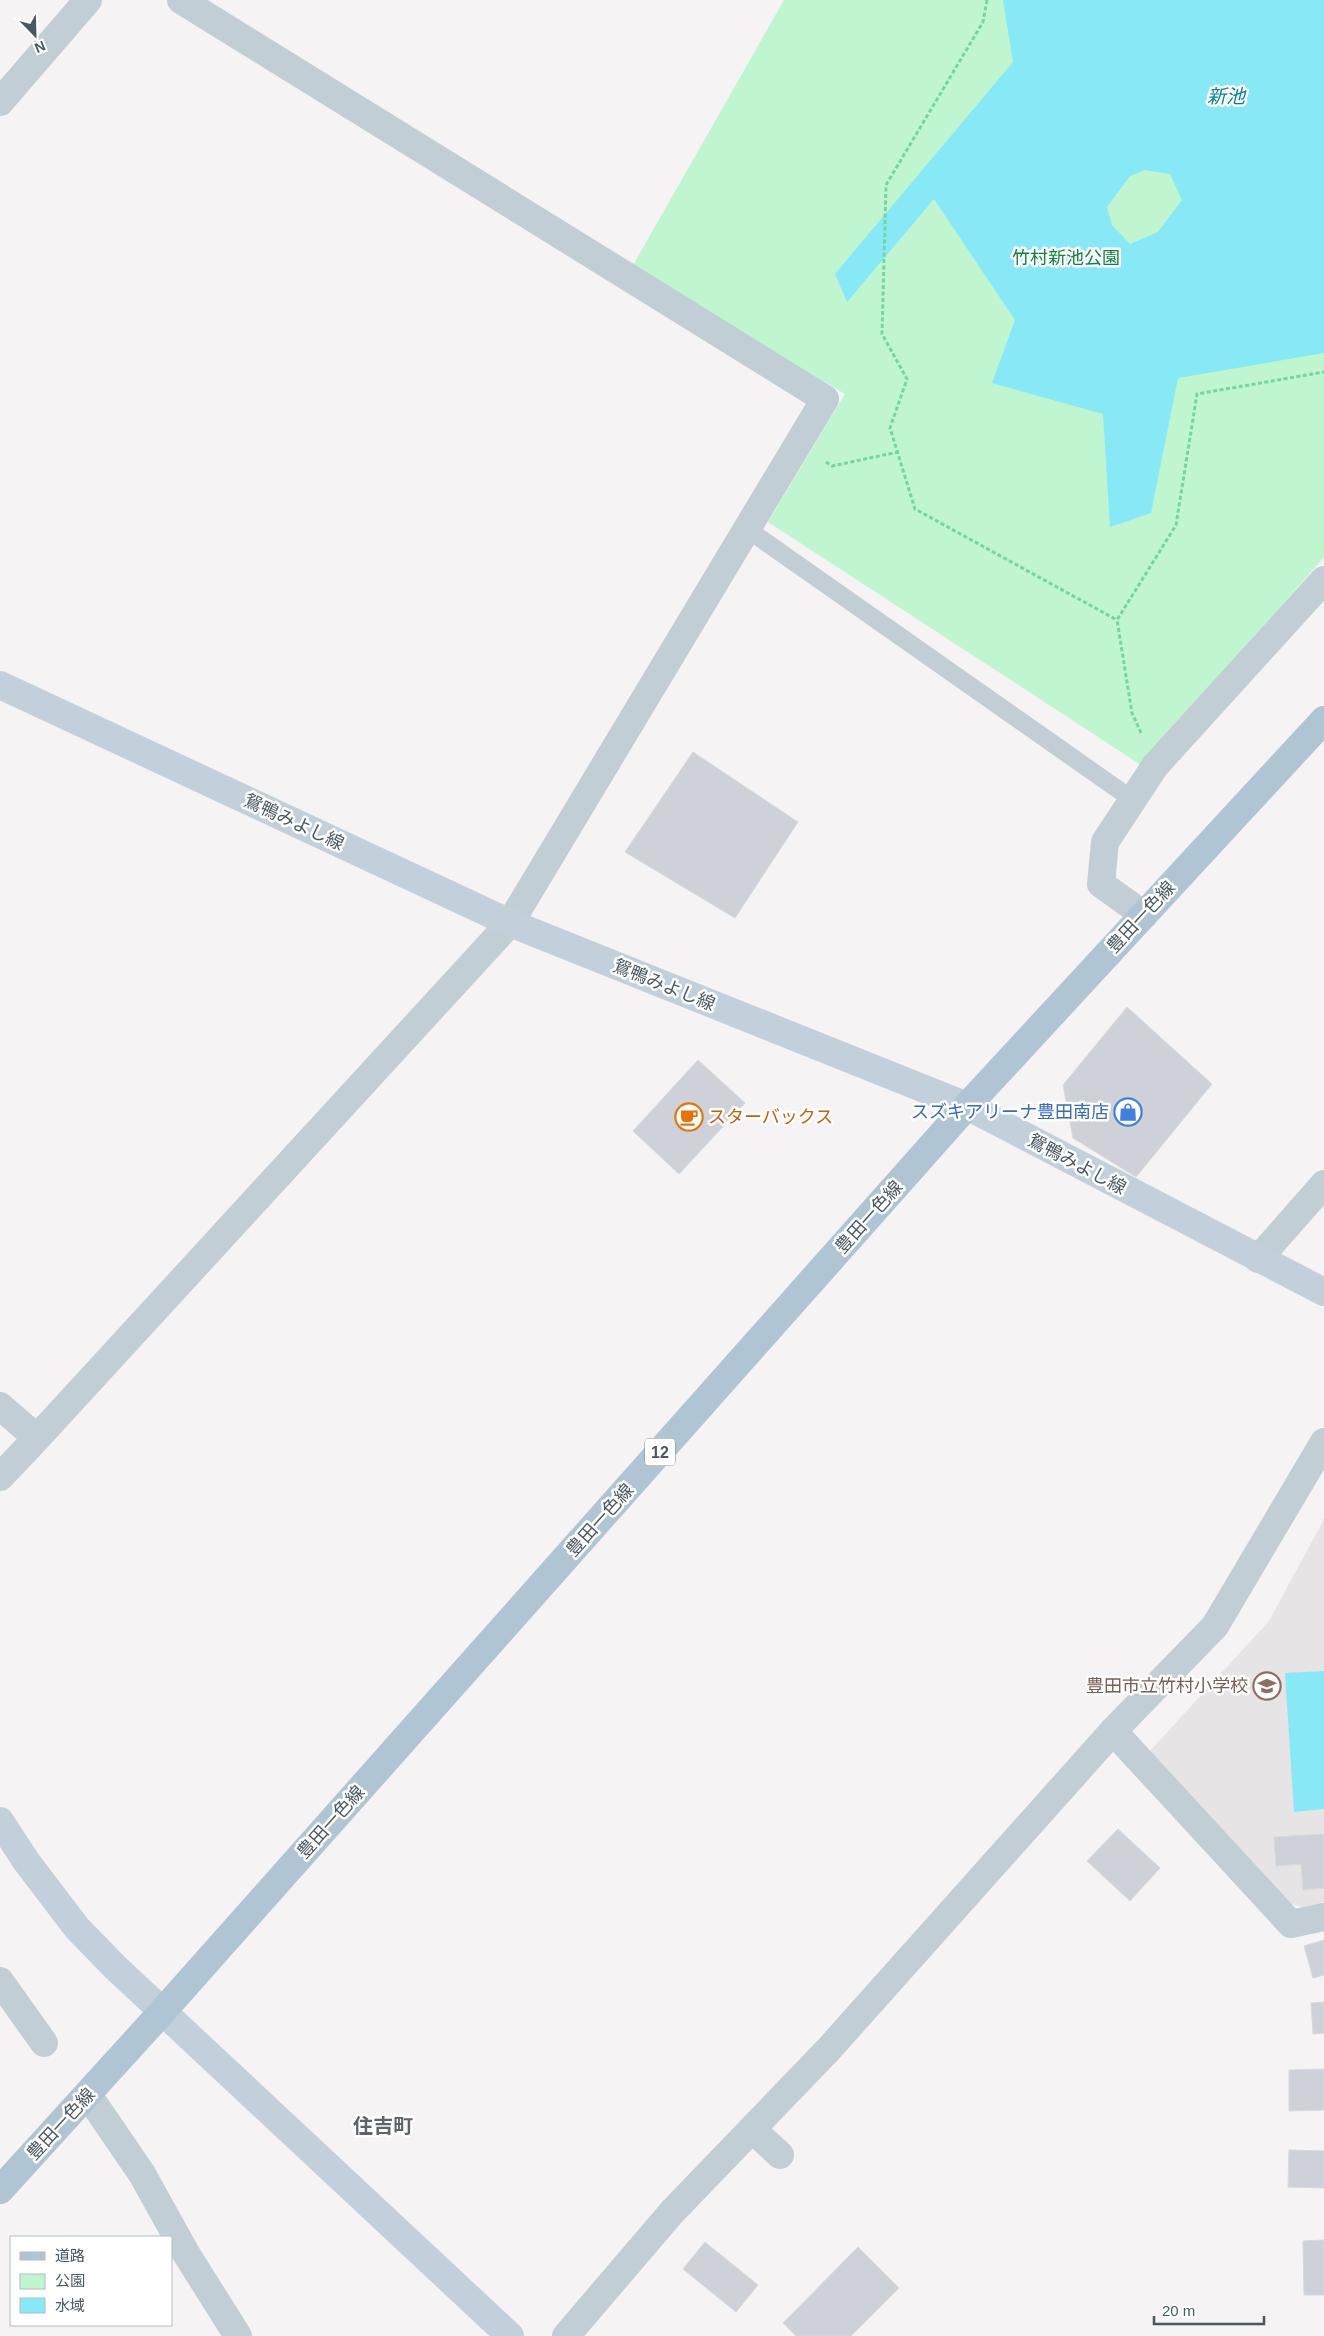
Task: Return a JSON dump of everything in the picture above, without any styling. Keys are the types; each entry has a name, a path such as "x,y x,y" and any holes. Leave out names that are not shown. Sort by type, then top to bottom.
{"main road":[{"name":"鴛鴨みよし線","path":"0,685 510,923 967,1106 1324,1292"},
{"name":"豊田一色線","path":"0,2190 88,2095 967,1106 1324,720"},
{"path":"0,1821 26,1861 77,1928 162,2012 510,2336"}],"street":[{"path":"0,102 88,0"},
{"path":"0,1477 510,923 826,399 180,0"},
{"path":"1144,915 1101,884 1105,842 1155,766 1324,580"},
{"path":"1258,1259 1324,1184"},
{"path":"0,1406 37,1438"},
{"path":"566,2336 672,2212 828,2050 1113,1731 1215,1626 1324,1442"},
{"path":"1113,1731 1291,1924 1324,1917"},
{"path":"0,1981 44,2043"},
{"path":"88,2095 142,2174 187,2255 238,2336"},
{"path":"752,2129 780,2155"}],"lane":[{"path":"747,529 1133,800"}],"path":[{"path":"987,0 983,22 886,185 882,334 907,379 890,428 915,509 1117,620"},
{"path":"1155,766 1132,712 1117,620 1176,525 1197,394 1324,372"},
{"path":"824,461 832,466 898,452"}],"shaded area":[{"name":"豊田市立竹村小学校","path":"1324,1519 1324,1904 1304,1908 1283,1901 1150,1751 1269,1621"}],"green space":[{"name":"竹村新池公園","path":"784,0 1324,0 1324,557 1141,765 768,522 845,394 632,267"}],"water":[{"name":"新池","path":"1003,0 1324,0 1324,353 1178,378 1151,513 1110,527 1103,414 992,383 1015,320 934,199 847,302 835,274 1013,62","holes":["1145,170 1170,174 1182,200 1158,232 1130,244 1112,225 1107,207 1130,176"]},
{"path":"1324,1671 1324,1809 1294,1812 1285,1673"}],"building":[{"path":"693,752 798,822 735,918 625,852"},
{"name":"スズキアリーナ豊田南店","path":"1127,1007 1212,1084 1136,1177 1073,1138 1063,1085"},
{"name":"スターバックス","path":"698,1060 745,1103 679,1174 633,1131"},
{"path":"1118,1829 1160,1868 1130,1901 1087,1861"},
{"path":"1324,1834 1324,1888 1303,1890 1301,1864 1276,1866 1274,1837"},
{"path":"1324,1940 1324,1975 1313,1978 1304,1946"},
{"path":"1324,2002 1324,2033 1313,2034 1311,2003"},
{"path":"1324,2069 1324,2110 1289,2111 1289,2070"},
{"path":"1289,2150 1324,2151 1324,2188 1288,2187"},
{"path":"1324,2240 1324,2295 1304,2295 1303,2241"},
{"path":"705,2242 758,2285 736,2312 683,2269"},
{"path":"858,2247 899,2288 851,2336 796,2336 783,2323"}],"place":[{"name":"スズキアリーナ豊田南店","path":"1128,1112"},
{"name":"スターバックス","path":"689,1117"},
{"name":"豊田市立竹村小学校","path":"1267,1686"}],"district":[{"name":"住吉町","path":"383,2126"}]}
